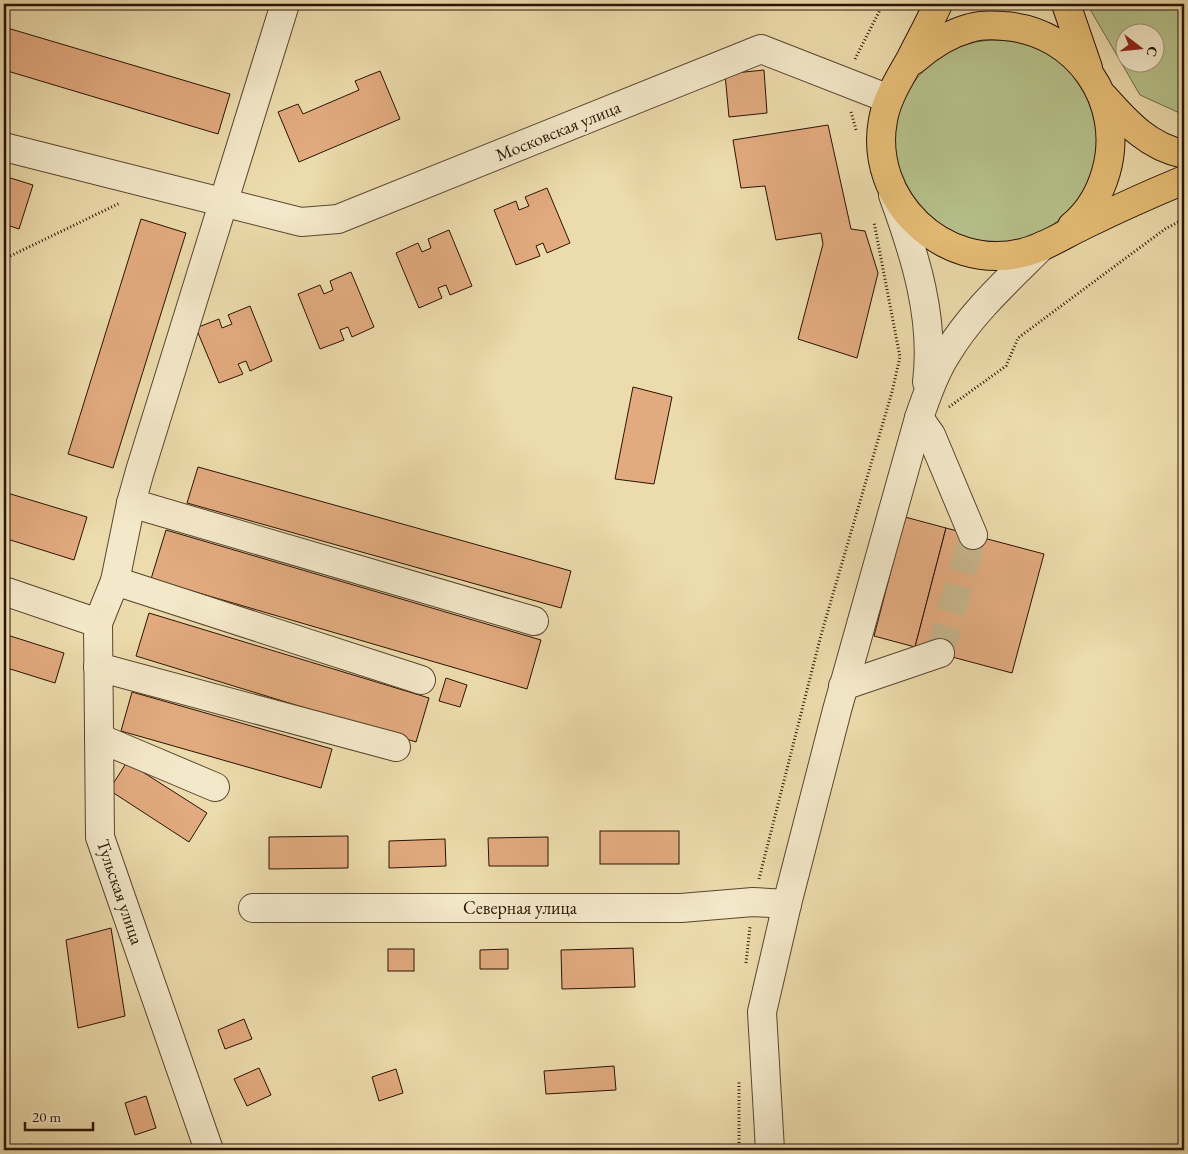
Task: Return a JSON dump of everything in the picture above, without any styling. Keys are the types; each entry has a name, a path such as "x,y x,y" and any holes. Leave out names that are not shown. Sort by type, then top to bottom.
{"main road":[{"path":"938,4 927,29 894,88 883,120 881,143 884,166 890,187 902,207 916,224 934,238 954,248 976,254 998,256 1021,253 1052,241 1121,207 1184,180"},
{"path":"1052,241 1079,220 1093,203 1108,168 1111,138 1109,116 1066,4"},
{"path":"894,88 913,60 930,46 950,35 971,28 994,25 1016,27 1038,33 1052,40 1076,57 1127,123 1148,141 1184,154"}],"street":[{"path":"4,592 98,623 115,581 131,502 222,202 285,4"},
{"name":"Московская улица","path":"4,147 301,222 338,219 761,49 844,81 894,88"},
{"path":"890,187 912,247 928,322 930,358 925,418 973,535"},
{"path":"770,1150 762,1012 786,904 843,686 925,418 945,356 963,328 991,296 1052,241"},
{"path":"131,502 534,621"},
{"path":"115,581 421,680"},
{"name":"Тульская улица","path":"98,623 100,837 209,1150"},
{"path":"843,686 940,653"},
{"path":"98,667 396,747"},
{"path":"98,738 215,787"},
{"name":"Северная улица","path":"253,908 681,908 753,902 786,904"}],"path":[{"path":"858,136 844,81 882,4"},
{"path":"4,259 120,203"},
{"path":"745,970 753,902 821,635 892,392 900,357 872,213"},
{"path":"925,418 948,408 1006,366 1018,338 1166,229 1184,219"},
{"path":"739,1075 739,1150"}],"green space":[{"path":"1087,4 1184,4 1184,115 1140,95 1127,72 1166,72 1166,22 1116,22 1116,54"},
{"path":"986,40 1006,40 1035,47 1068,69 1090,102 1097,131 1097,151 1090,180 1068,213 1035,235 1006,242 986,242 957,235 924,213 902,180 895,151 895,131 902,102 924,69 957,47"}],"building":[{"path":"4,27 230,94 218,134 4,70"},
{"path":"764,70 767,113 729,117 725,74"},
{"path":"380,71 400,119 299,162 278,112 298,104 303,114 359,90 355,81"},
{"path":"828,125 851,229 865,231 878,273 857,358 798,339 823,244 821,233 776,240 765,186 741,188 733,140"},
{"path":"4,176 33,185 19,229 4,224"},
{"path":"547,188 570,243 547,253 543,243 536,246 540,256 516,265 494,210 516,201 519,210 529,206 525,197"},
{"path":"141,219 186,233 113,468 68,454"},
{"path":"449,230 472,286 450,295 446,285 438,288 442,298 419,308 396,253 418,243 422,252 431,248 428,239"},
{"path":"351,272 374,327 352,337 348,327 340,330 344,340 320,349 298,294 320,285 324,294 333,290 330,281"},
{"path":"250,306 272,361 250,371 246,361 238,364 243,374 219,383 196,328 219,319 222,328 232,324 228,315"},
{"path":"633,387 672,397 654,484 615,479"},
{"path":"198,467 571,571 561,608 187,503"},
{"path":"4,492 87,517 74,560 4,538"},
{"path":"905,517 946,528 915,647 874,636"},
{"path":"946,528 1044,554 1012,673 915,647"},
{"path":"166,530 541,640 527,689 151,579"},
{"path":"149,613 429,698 416,742 136,656"},
{"path":"4,634 64,653 55,683 4,667"},
{"path":"446,678 467,685 460,707 439,701"},
{"path":"132,692 332,749 321,788 121,731"},
{"path":"127,762 207,813 189,842 109,790"},
{"path":"600,831 679,831 679,864 600,864"},
{"path":"348,836 348,868 269,869 269,837"},
{"path":"548,837 548,866 489,866 488,838"},
{"path":"445,839 446,866 389,868 389,841"},
{"path":"111,928 125,1016 78,1028 66,940"},
{"path":"633,948 635,987 562,989 561,950"},
{"path":"388,949 414,949 414,971 388,971"},
{"path":"508,949 508,969 480,969 480,950"},
{"path":"244,1019 252,1039 225,1049 218,1030"},
{"path":"614,1066 616,1090 546,1094 544,1071"},
{"path":"259,1068 271,1095 247,1106 234,1079"},
{"path":"396,1069 403,1093 379,1101 372,1077"},
{"path":"146,1096 156,1128 135,1135 125,1103"},
{"path":"31,1144 33,1150 7,1150"}],"tunnel":[{"path":"940,653 973,535"}]}
